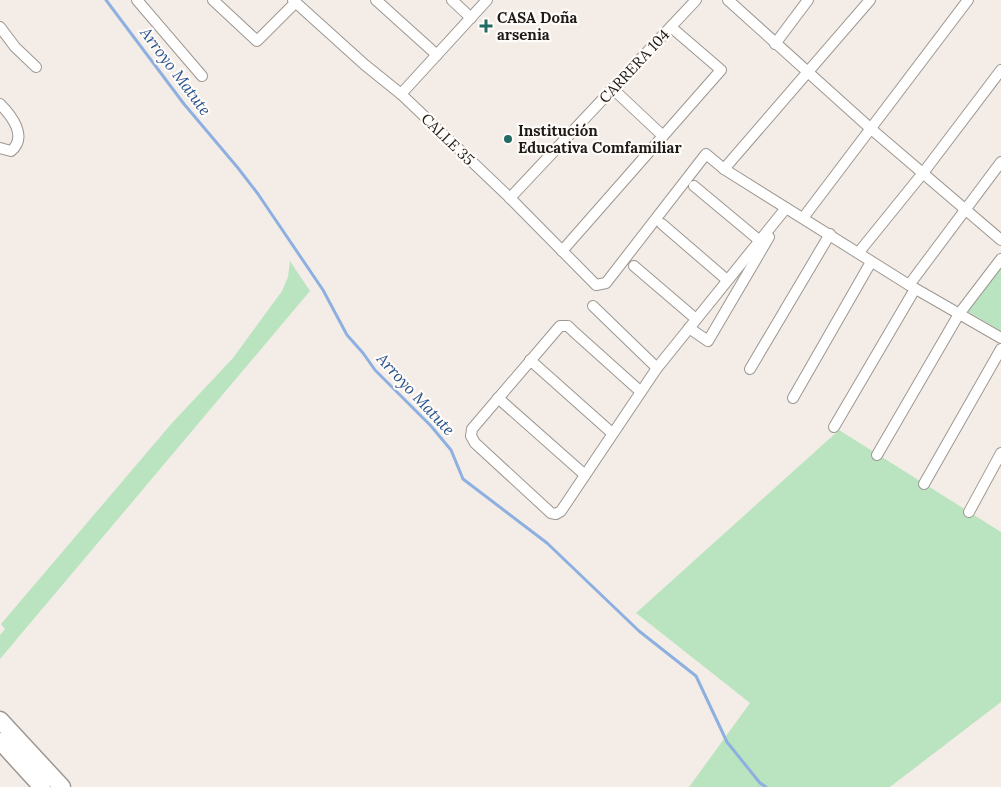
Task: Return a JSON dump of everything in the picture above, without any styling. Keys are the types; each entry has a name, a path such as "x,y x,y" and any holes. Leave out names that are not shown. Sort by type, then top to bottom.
{"highway":[{"path":"0,720 62,787"},
{"path":"0,740 42,787"}],"street":[{"path":"137,0 202,76"},
{"path":"213,0 257,41 295,1"},
{"path":"376,0 437,55"},
{"path":"452,0 472,18"},
{"path":"401,94 488,0"},
{"name":"CARRERA 104","path":"510,198 696,0"},
{"path":"728,0 870,128 1001,240"},
{"path":"775,44 808,0"},
{"path":"870,0 724,169 859,252 871,262 1001,338"},
{"path":"803,218 968,0"},
{"name":"CALLE 35","path":"295,1 365,65 401,94 510,198 596,285 606,283 706,154 724,169"},
{"path":"0,27 15,47 36,67"},
{"path":"562,251 721,70 672,27"},
{"path":"859,252 1001,70"},
{"path":"613,89 663,136"},
{"path":"0,104 8,112 16,125 18,138 16,146 11,151 0,148"},
{"path":"834,427 912,287 1001,162"},
{"path":"694,186 760,241"},
{"path":"640,392 568,326 560,326 472,429 472,436 475,443 551,513 556,514 585,475 657,368 786,208"},
{"path":"634,266 708,341 786,208"},
{"path":"662,224 727,280"},
{"path":"750,369 830,234"},
{"path":"877,454 959,314 1001,259"},
{"path":"792,398 871,262"},
{"path":"594,306 657,368"},
{"path":"924,484 1001,349"},
{"path":"530,360 612,433"},
{"path":"498,398 585,475"},
{"path":"969,512 1001,453"}],"green space":[{"path":"290,261 310,291 0,659 0,635 5,629 1,624 172,423 233,358 282,291 288,277"},
{"path":"1001,265 1001,331 967,311"},
{"path":"839,430 1001,532 1001,702 890,787 689,787 750,703 636,613"}],"waterway":[{"name":"Arroyo Matute","path":"106,0 184,104 258,194 323,290 347,335 375,370 431,426 451,450 463,479 547,543 639,631 696,676 727,742 760,783 766,787"}],"place":[{"name":"CASA Doña arsenia","path":"486,26"},
{"name":"Institución Educativa Comfamiliar","path":"508,139"}]}
